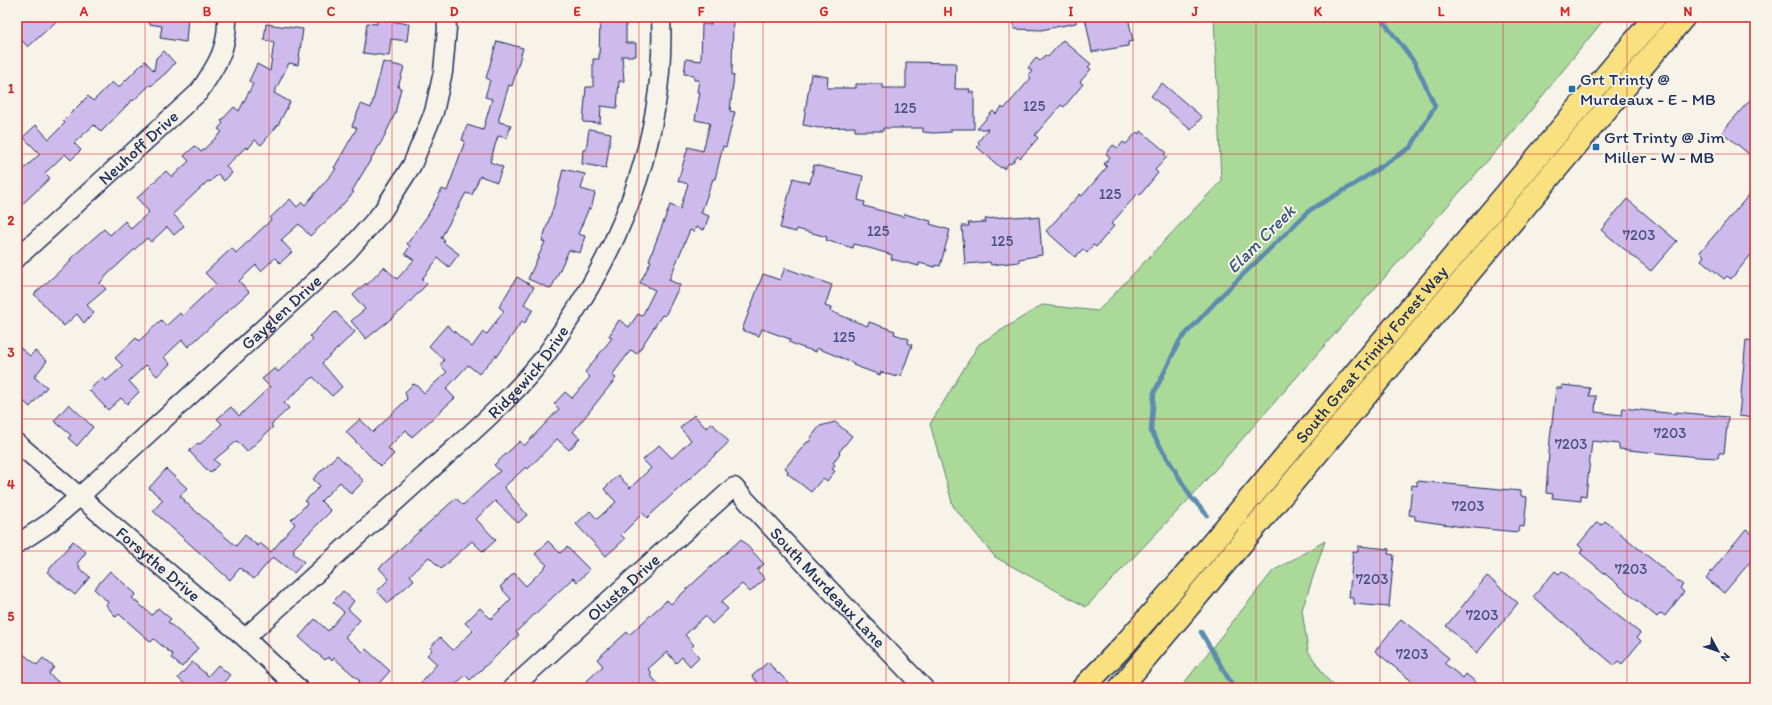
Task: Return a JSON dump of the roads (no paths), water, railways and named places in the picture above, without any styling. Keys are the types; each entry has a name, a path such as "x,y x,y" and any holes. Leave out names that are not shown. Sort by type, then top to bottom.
{"main road":[{"name":"South Great Trinity Forest Way","path":"1083,688 1124,645 1183,578 1655,17"},
{"name":"South Great Trinity Forest Way","path":"1120,688 1684,17"}],"street":[{"name":"Neuhoff Drive","path":"17,258 199,92 218,64 228,32 227,17"},
{"name":"Gayglen Drive","path":"17,544 49,523 80,496 347,252 382,212 412,164 434,112 443,72 447,28 446,17"},
{"name":"Ridgewick Drive","path":"245,638 492,414 537,366 577,308 612,246 632,199 651,137 660,72 661,17"},
{"name":"Forsythe Drive","path":"17,443 245,638 298,688"},
{"name":"Olusta Drive","path":"512,688 734,487"},
{"name":"South Murdeaux Lane","path":"734,487 806,565 924,688"}],"waterway":[{"name":"Elam Creek","path":"1207,515 1191,497 1151,431 1154,393 1180,340 1223,294 1310,210 1353,185 1411,147 1435,106 1415,63 1380,17"},
{"name":"Elam Creek","path":"1201,632 1234,688"}],"place":[{"name":"Grt Trinty @ Murdeaux - E - MB","path":"1572,89"},
{"name":"Grt Trinty @ Jim Miller - W - MB","path":"1596,147"}]}
